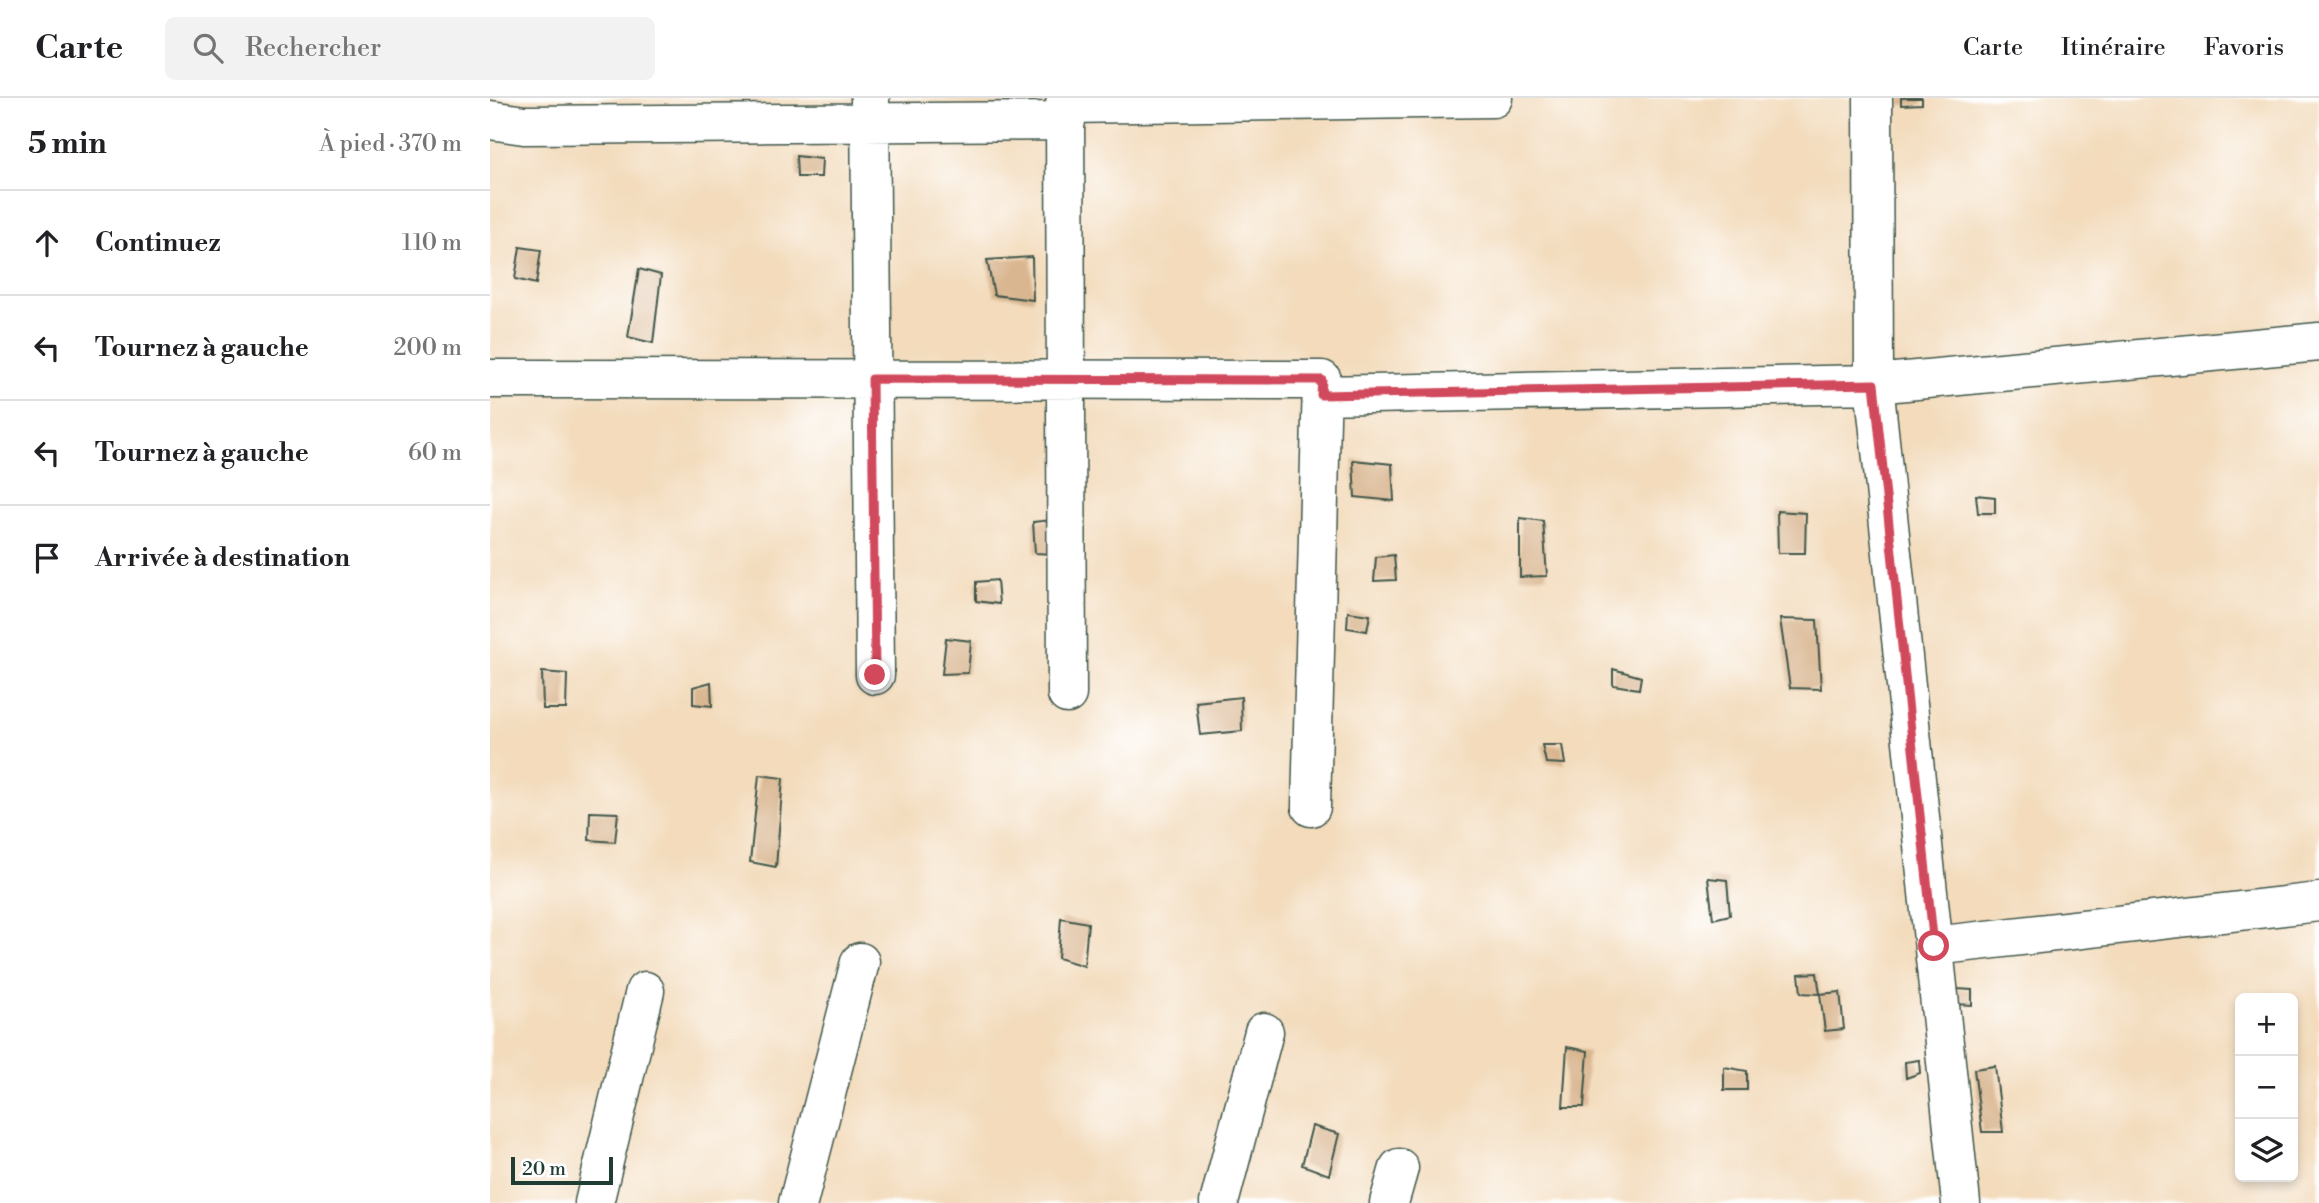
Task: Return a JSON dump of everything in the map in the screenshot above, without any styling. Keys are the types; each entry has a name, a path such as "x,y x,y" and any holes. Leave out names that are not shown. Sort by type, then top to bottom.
{"street":[{"path":"1067,694 1065,104 1119,101 1493,98"},
{"path":"1873,98 1874,384 1961,1203"},
{"path":"490,120 524,125 870,110 1066,121"},
{"path":"870,110 875,675"},
{"path":"1321,395 1874,384 2319,342"},
{"path":"490,379 1322,380 1311,807"},
{"path":"1934,946 2319,902"},
{"path":"798,1203 860,962"},
{"path":"594,1203 645,991"},
{"path":"1219,1203 1264,1032"}],"building":[{"path":"1901,98 1922,98 1922,104 1901,105"},
{"path":"796,156 822,159 821,177 797,177"},
{"path":"520,247 541,250 536,284 515,279"},
{"path":"1032,257 1033,300 994,295 987,260"},
{"path":"639,269 661,275 653,343 628,337"},
{"path":"1353,460 1392,464 1394,501 1355,497"},
{"path":"1976,495 1995,497 1995,513 1978,513"},
{"path":"1777,511 1806,513 1805,553 1778,553"},
{"path":"1520,518 1543,521 1547,576 1520,577"},
{"path":"1052,520 1054,554 1035,553 1033,522"},
{"path":"1394,555 1396,580 1374,581 1376,557"},
{"path":"997,580 999,604 976,601 976,582"},
{"path":"1348,612 1370,615 1367,631 1347,628"},
{"path":"1780,619 1817,620 1821,689 1790,688"},
{"path":"946,638 971,641 968,673 942,674"},
{"path":"1613,669 1641,677 1639,689 1613,685"},
{"path":"542,672 567,674 566,709 543,709"},
{"path":"711,682 712,706 693,704 693,687"},
{"path":"1241,697 1242,731 1200,735 1196,702"},
{"path":"1542,745 1562,745 1565,764 1546,763"},
{"path":"759,775 783,778 776,867 750,862"},
{"path":"590,812 618,813 615,842 589,840"},
{"path":"1708,878 1727,880 1730,915 1713,919"},
{"path":"1061,918 1088,923 1084,966 1058,958"},
{"path":"1817,973 1820,994 1801,993 1799,974"},
{"path":"1957,989 1972,990 1972,1005 1956,1004"},
{"path":"1840,992 1844,1029 1825,1031 1820,994"},
{"path":"1567,1047 1588,1051 1584,1107 1563,1107"},
{"path":"1919,1060 1920,1073 1906,1078 1905,1062"},
{"path":"1995,1066 2003,1132 1982,1132 1974,1069"},
{"path":"1724,1067 1747,1071 1747,1090 1724,1090"},
{"path":"1312,1126 1339,1134 1329,1175 1302,1165"}],"route":[{"path":"875,675 872,379 1322,380 1321,395 1874,384 1934,946"}]}
